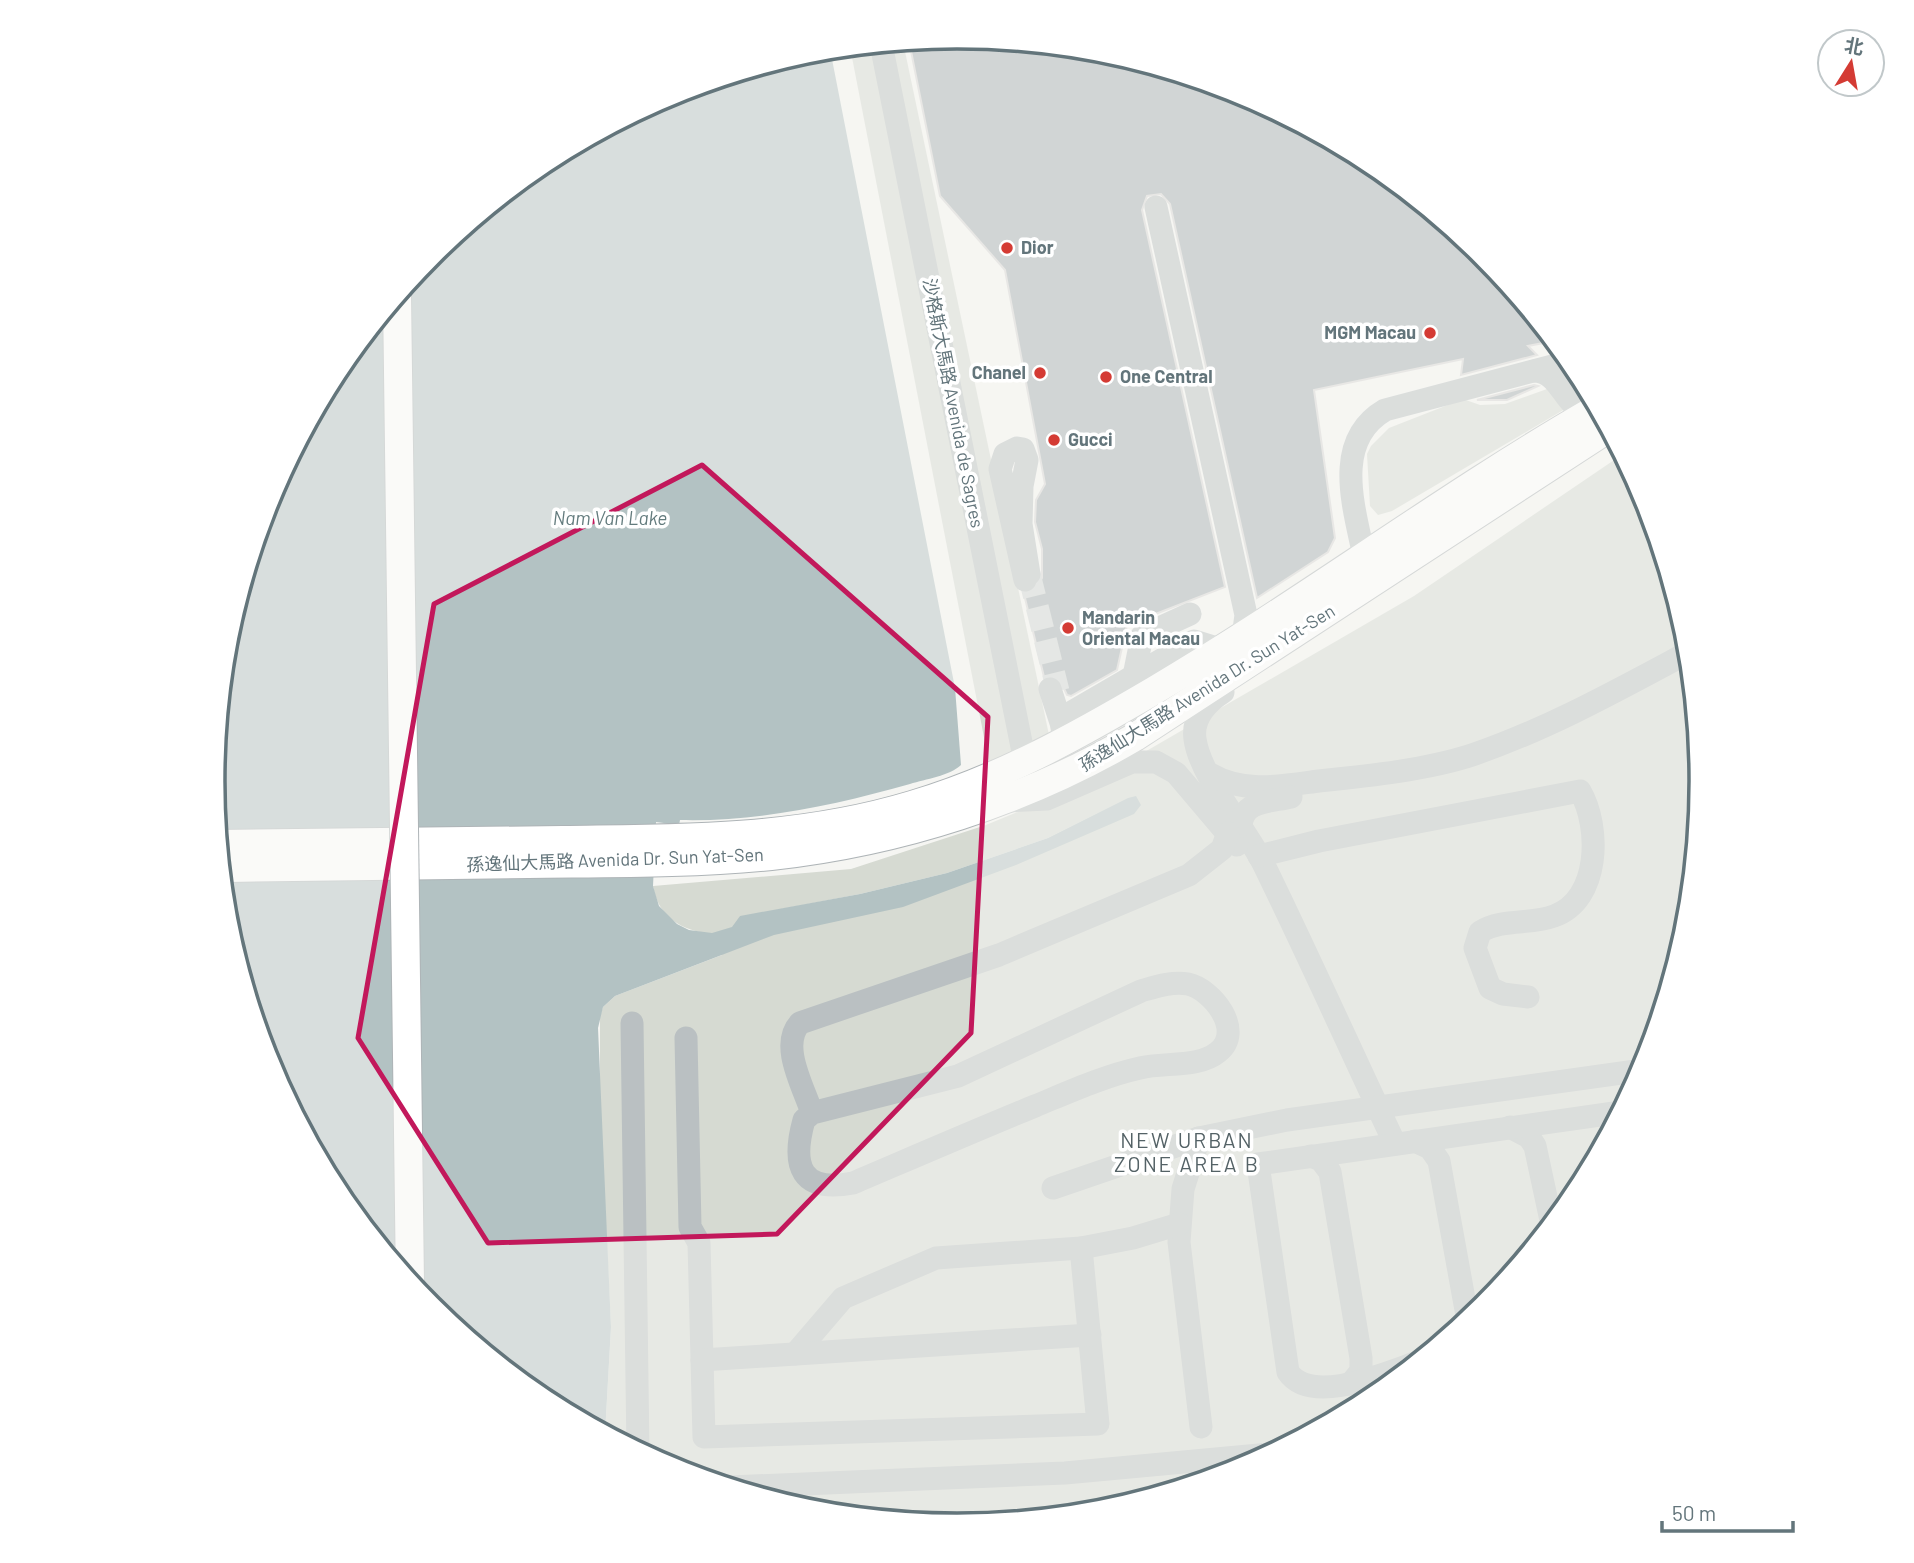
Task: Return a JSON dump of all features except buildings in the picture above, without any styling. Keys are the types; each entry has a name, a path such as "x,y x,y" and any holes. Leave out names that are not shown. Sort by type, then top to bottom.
{"main road":[{"path":"397,310 410,1268"},
{"name":"孫逸仙大馬路 Avenida Dr. Sun Yat-Sen","path":"230,867 667,850 717,839 820,827 911,806 1025,762 1068,726 1277,615 1477,480 1593,419"},
{"name":"孫逸仙大馬路 Avenida Dr. Sun Yat-Sen","path":"228,844 667,850 820,849 881,837 1006,801 1087,765 1135,737 1338,605 1594,420"},
{"path":"1068,726 1075,747 1089,750 1135,737"}],"street":[{"name":"沙格斯大馬路 Avenida de Sagres","path":"883,53 1025,762"},
{"path":"1054,690 1068,726 1134,676 1222,642 1246,615 1156,207"},
{"path":"1364,556 1351,471 1354,447 1363,428 1385,410 1558,364"},
{"path":"1534,371 1543,371 1553,377 1573,408 1591,414"},
{"path":"1244,603 1256,614 1277,615"},
{"path":"1287,916 1201,760 1194,735 1201,710 1214,697 1316,634 1332,621 1338,605"},
{"path":"1134,676 1142,636 1188,608 1222,642"},
{"path":"1210,774 1232,784 1261,788 1339,779 1470,755 1572,715 1678,658"},
{"path":"1006,801 1047,799 1132,762 1149,760 1170,768 1233,818 1259,856 1359,1061 1378,1109 1405,1143 1430,1148 1439,1161 1466,1308"},
{"path":"1233,818 1306,794 1339,779"},
{"path":"1259,856 1319,841 1580,792 1587,803 1593,829 1593,854 1585,886 1573,906 1553,917 1490,926 1480,932 1475,948 1490,988 1503,994 1528,997"},
{"path":"812,1113 790,1043 792,1031 800,1023 999,955 1189,875 1222,849 1233,818"},
{"path":"1167,984 1186,984 1204,990 1222,1012 1229,1028 1227,1042 1217,1053 1194,1061 1141,1068 1081,1087 853,1183 829,1187 814,1183 802,1170 798,1156 800,1135 804,1120 812,1113 958,1076 1140,991 1167,984"},
{"path":"632,1023 638,1440"},
{"path":"686,1038 690,1227 699,1243 704,1437 1098,1424 1082,1248"},
{"path":"1053,1188 1199,1138 1287,1120 1629,1072"},
{"path":"1391,1371 1325,1388 1307,1387 1294,1381 1288,1372 1258,1164 1609,1114"},
{"path":"1549,1211 1539,1157 1540,1137 1551,1122"},
{"path":"1510,1128 1530,1138 1539,1157"},
{"path":"1439,1161 1444,1146 1454,1136"},
{"path":"1199,1138 1183,1189 1179,1224 1201,1427"},
{"path":"1342,1152 1332,1163 1330,1172 1361,1358 1361,1371 1352,1382"},
{"path":"1311,1156 1321,1160 1330,1172"},
{"path":"795,1354 843,1298 936,1258 1082,1248 1133,1238 1179,1224"},
{"path":"702,1360 1090,1335"},
{"path":"1361,1358 1371,1368 1391,1371"},
{"path":"757,1486 1065,1473 1240,1457"}],"highlighted area":[{"path":"702,465 988,717 971,1033 777,1234 488,1243 358,1038 434,604"}],"shaded area":[{"path":"905,51 1049,735 989,763 852,57"},
{"path":"1566,376 1582,401 1577,404 1564,378"},
{"path":"1547,389 1551,390 1565,409 1392,511 1378,515 1370,506 1367,454 1371,446 1389,428 1463,399 1480,405 1505,404"},
{"path":"1615,460 1651,546 1675,639 1688,734 1688,829 1675,924 1651,1017 1634,1062 1591,1148 1538,1227 1508,1264 1440,1332 1364,1391 1323,1416 1237,1458 1147,1489 1100,1500 1053,1508 957,1514 861,1508 767,1489 722,1475 677,1458 606,1424 611,1327 600,1104 600,1016 603,1007 615,996 722,955 712,934 681,926 666,914 653,886 851,869 986,825 1098,779 1414,596","holes":["1128,798 942,892 739,917 860,894 947,873 1048,838"]}],"water":[{"name":"Nam Van Lake","path":"832,60 955,688 961,765 930,779 796,811 738,818 680,820 679,825 656,822 653,886 659,906 677,924 689,930 712,933 732,927 740,916 860,894 947,873 1048,838 1128,798 1136,796 1141,805 1134,814 1016,865 903,907 774,935 615,996 603,1007 598,1028 611,1327 606,1424 550,1391 511,1363 439,1299 376,1227 323,1148 280,1062 263,1017 249,971 231,877 226,829 226,734 239,639 263,546 300,458 348,375 406,299 439,264 511,200 550,172 633,125 722,88 767,74"}],"tunnel":[{"path":"1029,574 1058,691"}],"place":[{"name":"Dior","path":"1007,248"},
{"name":"MGM Macau","path":"1430,333"},
{"name":"Chanel","path":"1040,373"},
{"name":"One Central","path":"1106,377"},
{"name":"Gucci","path":"1054,440"},
{"name":"Mandarin Oriental Macau","path":"1068,628"}],"district":[{"name":"NEW URBAN ZONE AREA B","path":"1187,1153"}]}
